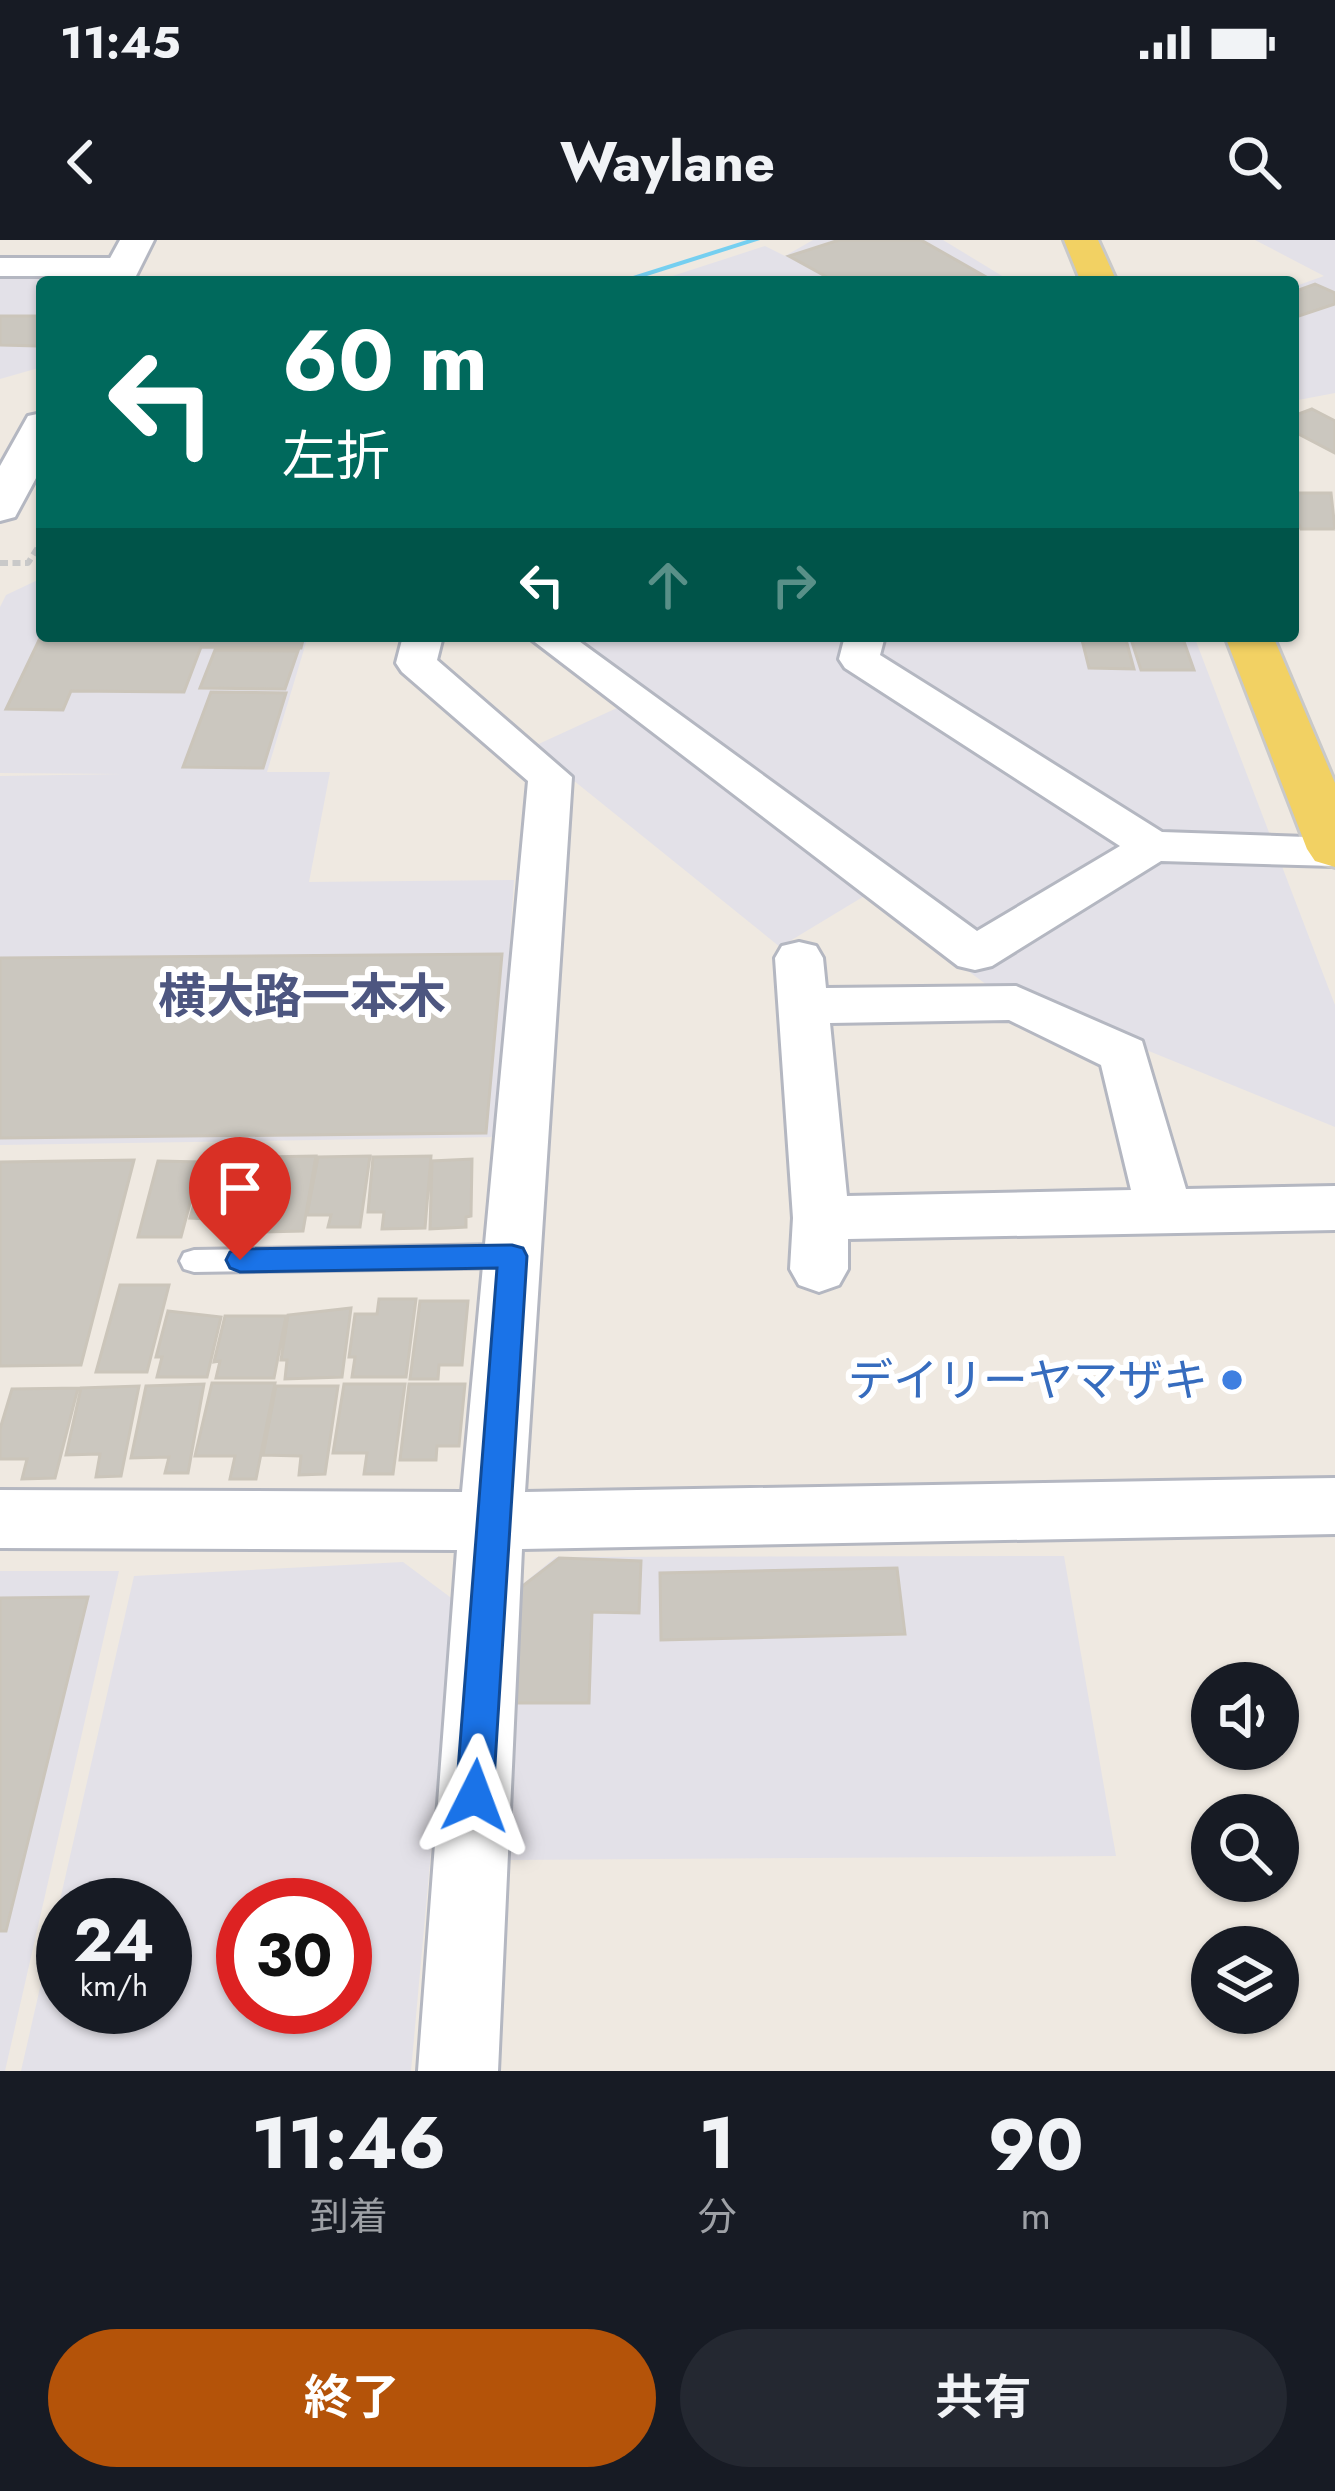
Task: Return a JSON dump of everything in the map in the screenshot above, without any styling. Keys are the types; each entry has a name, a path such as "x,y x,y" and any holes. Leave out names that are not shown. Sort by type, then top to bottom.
{"main road":[{"path":"1081,240 1096,276"},
{"path":"1251,642 1335,850"}],"street":[{"path":"0,268 125,263"},
{"path":"14,539 36,449"},
{"path":"421,642 416,663 550,777 491,1521 458,2071"},
{"path":"555,642 975,954 1152,846"},
{"path":"863,642 859,658 1152,846 1335,850"},
{"path":"1164,1211 1124,1054 1016,1004 801,982 820,1244 1164,1211 1335,1208"},
{"path":"0,1519 491,1521 1335,1506"}],"lane":[{"path":"194,1261 512,1256"}],"shaded area":[{"path":"813,240 943,240 1002,276 672,276 765,246 785,256"},
{"path":"1255,240 1335,240 1335,393 1299,400 1299,285 1324,276"},
{"path":"0,272 108,272 106,276 36,276 36,369 0,379"},
{"path":"36,581 36,642 306,642 267,772 330,772 309,882 514,880 497,1137 0,1145 0,776 121,774 0,773 0,607 6,595"},
{"path":"532,642 1196,642 1335,1005 1335,1127 987,985 866,895 780,947 532,747 617,708"},
{"path":"1064,1556 1116,1856 505,1860 515,1590 556,1557"},
{"path":"403,1562 454,1600 411,2071 21,2071 36,2005 36,2034 192,2034 192,1878 65,1878 134,1576"},
{"path":"0,1571 119,1571 49,1878 36,1878 36,1935 5,2071 0,2071"}],"building":[{"path":"839,240 921,240 984,276 825,276 789,256"},
{"path":"1315,284 1335,293 1335,304 1299,316 1299,290"},
{"path":"0,316 36,316 36,346 0,345"},
{"path":"1312,409 1335,421 1335,453 1299,434 1299,414"},
{"path":"1299,493 1331,493 1335,529 1301,529"},
{"path":"38,642 302,642 301,648 201,647 184,692 71,691 63,710 6,709"},
{"path":"1082,642 1127,642 1134,669 1089,668"},
{"path":"1132,642 1184,642 1194,670 1141,670"},
{"path":"215,650 298,651 285,689 200,688"},
{"path":"211,692 286,693 263,768 183,767"},
{"path":"502,954 486,1133 0,1138 0,958"},
{"path":"316,1156 303,1231 264,1232 268,1211 250,1212 261,1157"},
{"path":"370,1156 360,1227 328,1227 331,1215 307,1215 318,1157"},
{"path":"431,1156 425,1228 382,1229 384,1212 368,1212 373,1157"},
{"path":"207,1158 257,1159 245,1208 211,1208 208,1219 190,1218"},
{"path":"472,1159 471,1216 466,1217 466,1227 430,1229 432,1161"},
{"path":"134,1160 81,1365 0,1366 0,1162"},
{"path":"158,1161 201,1162 181,1237 138,1237"},
{"path":"120,1285 169,1285 147,1372 96,1372"},
{"path":"379,1299 416,1299 406,1377 352,1377 355,1357 349,1357 355,1314 377,1314"},
{"path":"420,1301 468,1301 462,1365 439,1365 438,1379 410,1379"},
{"path":"351,1308 342,1377 285,1379 287,1360 281,1360 288,1315"},
{"path":"168,1311 221,1317 207,1377 157,1377 162,1357 156,1357"},
{"path":"225,1316 286,1316 274,1378 216,1378 220,1361 214,1362"},
{"path":"212,1383 275,1383 256,1479 230,1479 235,1456 195,1456"},
{"path":"204,1384 188,1473 165,1473 169,1457 131,1458 146,1386"},
{"path":"344,1384 405,1384 393,1474 364,1474 367,1453 333,1453"},
{"path":"409,1384 465,1384 459,1446 437,1446 436,1460 400,1460"},
{"path":"139,1386 121,1476 96,1477 100,1454 66,1455 81,1388"},
{"path":"276,1386 338,1386 325,1474 299,1475 301,1456 263,1455"},
{"path":"78,1388 55,1478 22,1479 27,1459 0,1459 0,1429 12,1389"},
{"path":"559,1558 641,1561 639,1613 592,1612 589,1703 513,1703 520,1588"},
{"path":"897,1568 905,1634 661,1640 660,1573"},
{"path":"88,1597 6,1931 0,1931 0,1598"}],"waterway":[{"path":"639,276 756,240"}],"place":[{"name":"デイリーヤマザキ","path":"1232,1380"}],"district":[{"name":"横大路一本木","path":"302,996"}],"route":[{"path":"240,1260 512,1256 475,1796"}]}
